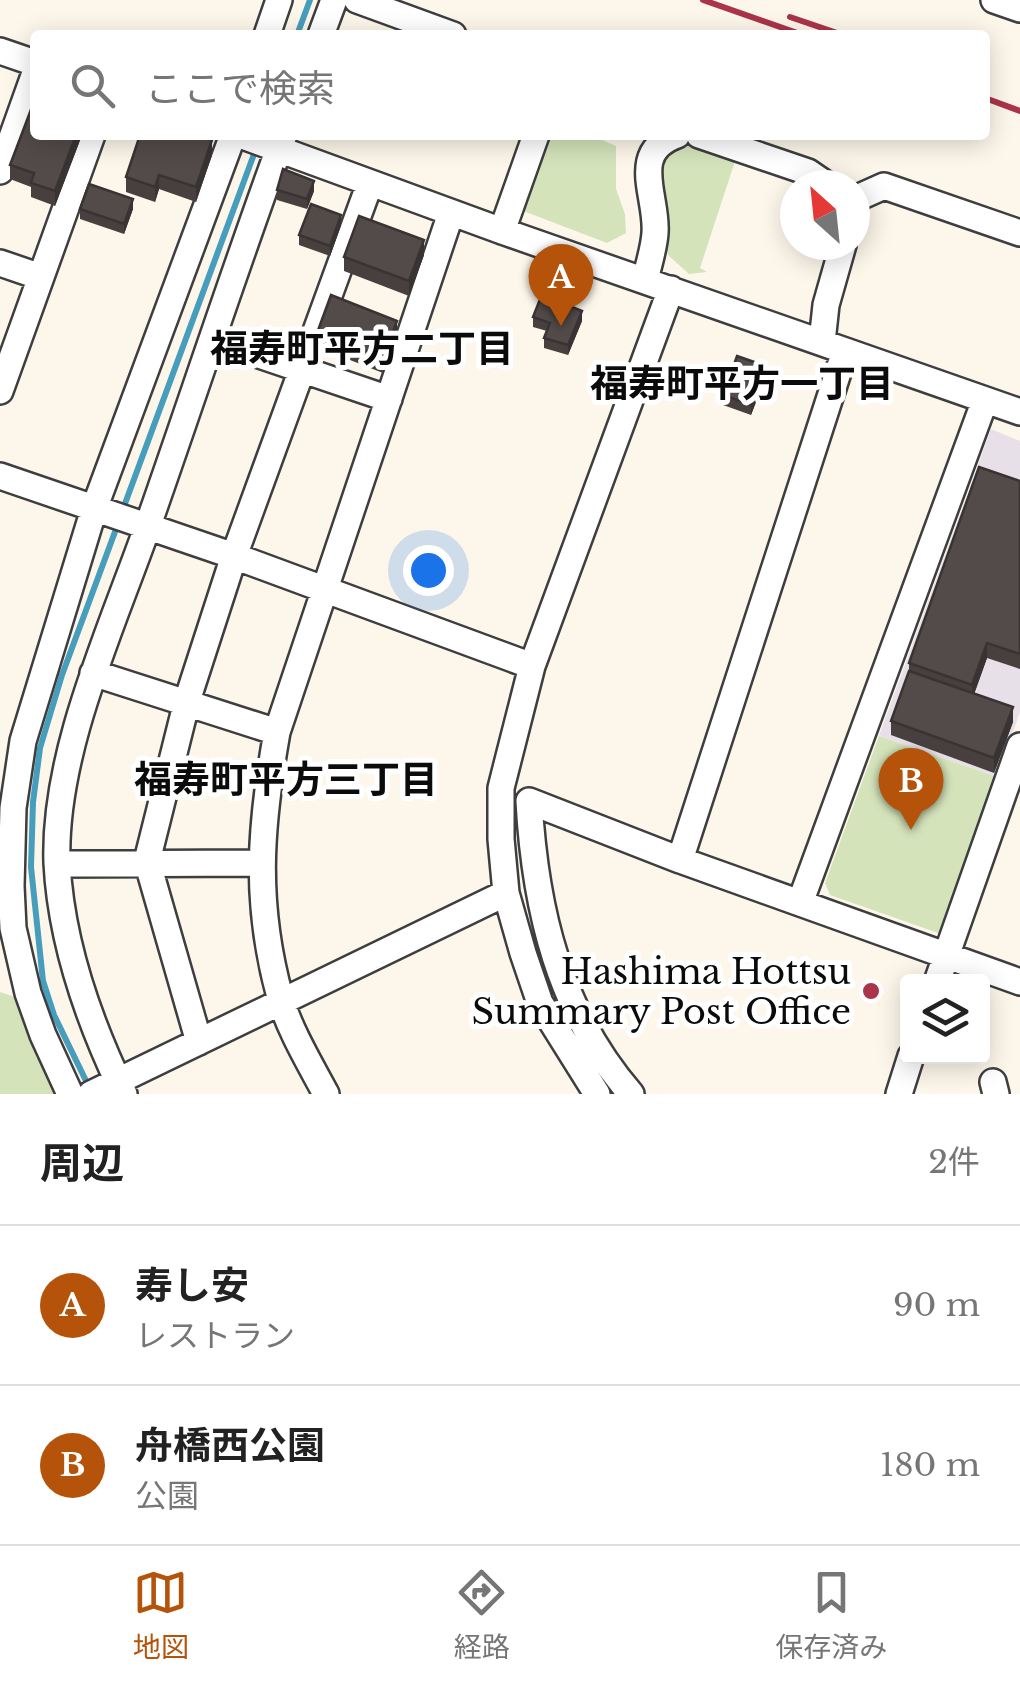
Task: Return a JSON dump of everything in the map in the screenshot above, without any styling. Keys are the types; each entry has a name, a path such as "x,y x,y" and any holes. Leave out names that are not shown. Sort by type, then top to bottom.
{"street":[{"path":"269,30 279,0"},
{"path":"323,30 334,0"},
{"path":"356,0 439,30"},
{"path":"994,0 1020,9"},
{"path":"0,51 30,61"},
{"path":"0,171 30,86"},
{"path":"0,391 90,140"},
{"path":"259,140 212,339 142,526 93,673 59,812 58,864 71,951 111,1088 281,1000 506,894"},
{"path":"70,1094 42,1035 13,928 13,808 23,741 101,512 259,140"},
{"path":"262,140 451,213 1020,412"},
{"path":"502,231 534,140"},
{"path":"714,140 802,170"},
{"path":"645,281 655,232 648,144"},
{"path":"199,1042 147,861 187,702 234,556 370,183"},
{"path":"870,192 884,186 1020,233"},
{"path":"326,1094 281,1000 261,899 262,812 277,732 451,213"},
{"path":"680,860 833,347 826,305 840,260"},
{"path":"0,263 41,278"},
{"path":"597,1094 540,1002 506,894 501,788 532,666 671,289"},
{"path":"212,339 389,400"},
{"path":"800,903 985,400"},
{"path":"0,476 234,556 532,666"},
{"path":"93,673 277,732"},
{"path":"941,969 1020,746"},
{"path":"631,1094 591,1039 552,954 532,865 529,801 800,903 941,969 1020,982"},
{"path":"58,864 261,863"},
{"path":"0,983 28,993"},
{"path":"898,1094 908,1064"}],"shaded area":[{"path":"991,429 1020,441 1020,712 997,777 879,736"}],"green space":[{"path":"544,140 602,140 616,146 616,189 625,214 626,233 607,243 518,209"},
{"path":"694,144 736,158 700,268 707,272 689,274 668,255 660,212 658,166 679,147"},
{"path":"879,736 997,777 941,934 830,895 825,883"},
{"path":"0,992 21,999 57,1094 0,1094"}],"building":[{"path":"30,112 30,140 74,140 55,191 31,183 34,173 10,165"},
{"path":"138,140 212,140 196,187 159,175 155,187 126,177"},
{"path":"283,169 314,181 307,199 277,190"},
{"path":"89,184 133,199 124,224 80,209"},
{"path":"311,204 341,215 330,246 299,235"},
{"path":"359,216 424,240 409,281 344,257"},
{"path":"548,279 565,285 560,302 582,311 568,345 544,338 550,323 533,317"},
{"path":"331,295 397,321 383,358 317,333"},
{"path":"737,356 766,366 751,405 723,395"},
{"path":"979,467 1020,481 1020,654 987,643 972,685 909,663"},
{"path":"909,671 1013,707 994,758 891,721"}],"waterway":[{"path":"299,30 310,0"},
{"path":"123,509 257,146"},
{"path":"90,1089 54,1015 43,981 31,867 33,802 40,748 62,675 119,521"}],"railway":[{"path":"703,0 789,30"},
{"path":"790,17 828,30"},
{"path":"990,100 1020,111"}],"place":[{"name":"寿し安","path":"561,326"},
{"name":"舟橋西公園","path":"911,830"},
{"name":"Hashima Hottsu Summary Post Office","path":"871,991"}],"district":[{"name":"福寿町平方二丁目","path":"362,348"},
{"name":"福寿町平方一丁目","path":"742,383"},
{"name":"福寿町平方三丁目","path":"286,779"}]}
